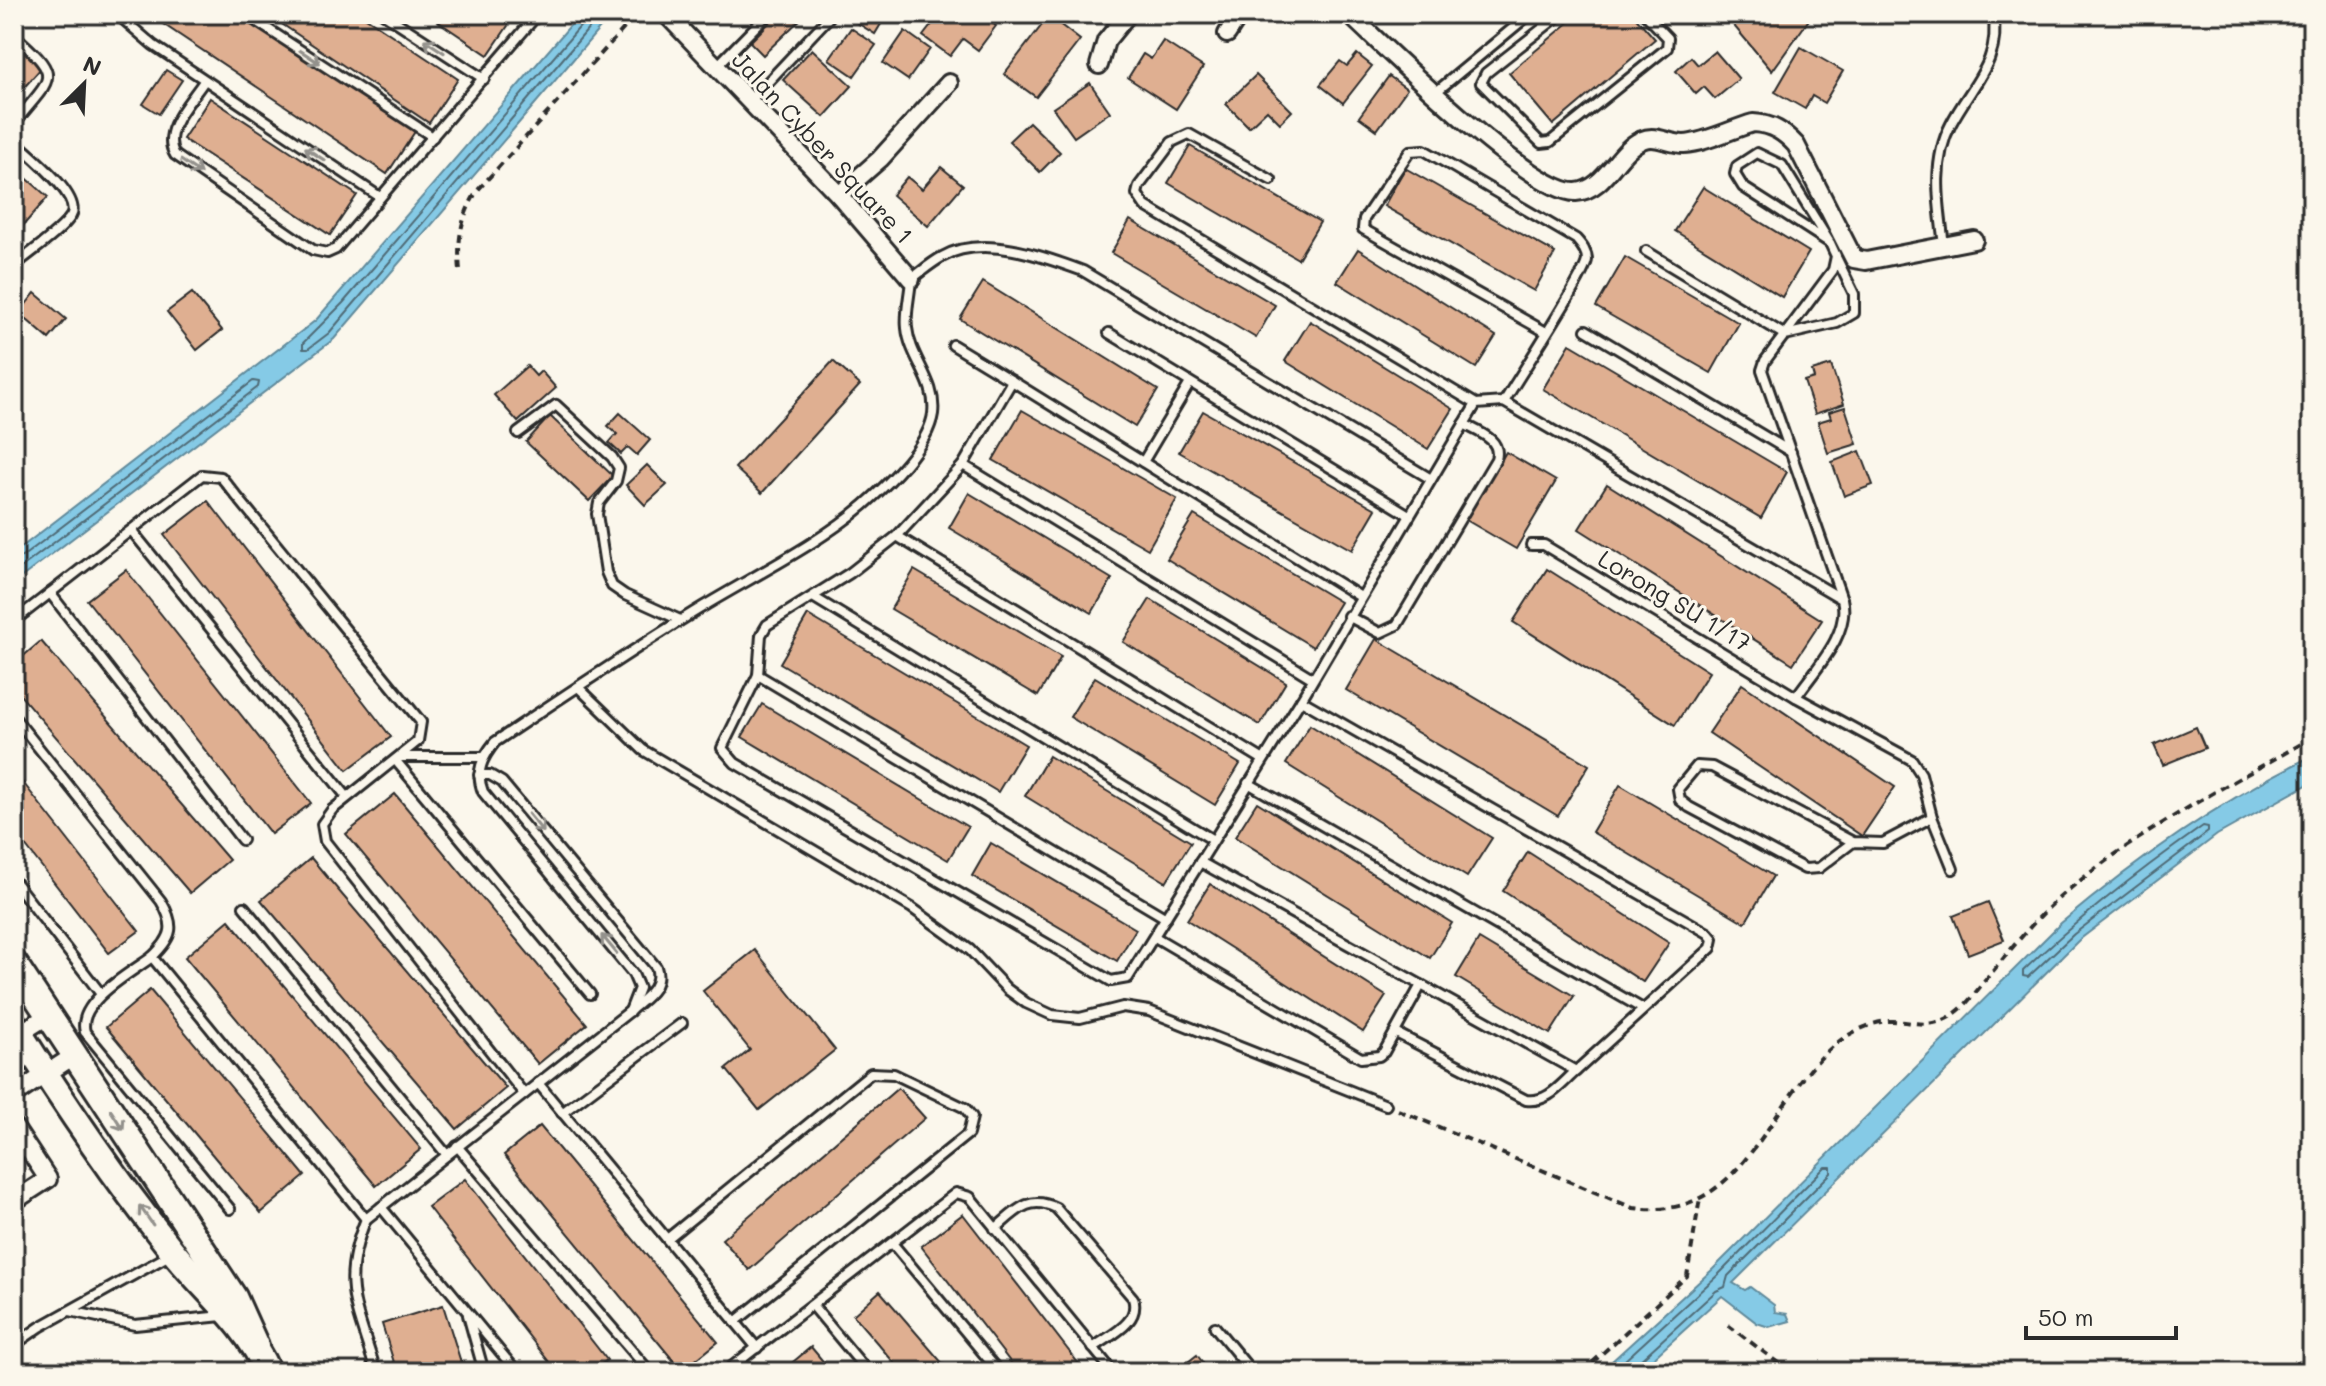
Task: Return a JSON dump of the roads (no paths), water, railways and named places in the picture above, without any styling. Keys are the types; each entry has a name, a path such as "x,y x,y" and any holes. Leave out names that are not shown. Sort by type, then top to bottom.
{"street":[{"name":"Jalan Cyber Square 1","path":"666,14 839,195 911,279"},
{"path":"1099,65 1106,41 1128,14"},
{"path":"1227,34 1240,14"},
{"path":"1349,14 1511,158 1549,185 1565,191 1588,189 1642,140 1656,138 1686,144 1753,123 1763,123 1786,134 1796,145 1854,259 1866,261 1974,240"},
{"path":"839,195 880,159 949,83"},
{"path":"14,963 234,1297 268,1372"},
{"path":"49,1015 16,1031 173,1253 234,1316 256,1346"},
{"path":"14,1095 75,1055"},
{"path":"14,1127 48,1179 14,1201"}],"lane":[{"path":"117,14 131,29 204,81 380,197"},
{"path":"245,14 433,137"},
{"path":"384,14 484,79"},
{"path":"748,103 832,14"},
{"path":"1436,92 1530,14"},
{"path":"1561,14 1486,73 1482,87 1536,142 1546,143 1667,48 1668,38 1645,14"},
{"path":"1944,245 1937,190 1941,152 1950,125 1992,60 1996,32 1993,14"},
{"path":"204,81 172,131 170,146 175,155 313,250 327,253 336,249 484,79 535,15"},
{"path":"716,67 764,18"},
{"path":"14,35 46,63 49,71 46,84 14,124"},
{"path":"1466,66 1486,73"},
{"path":"1271,180 1189,134 1172,142 1137,194 1145,206 1476,404 1504,402 1842,599"},
{"path":"14,140 67,192 73,203 71,217 14,266"},
{"path":"1504,402 1546,332 1585,267 1584,248 1576,239 1424,150 1410,151 1364,219 1363,229 1546,332"},
{"path":"1646,251 1785,335 1837,323 1854,313 1854,294 1830,243 1782,165 1757,153 1737,166 1735,174 1743,187 1830,243"},
{"path":"630,1011 639,988 633,974 483,792 479,775 482,757 495,742 680,620 837,526 866,503 917,448 933,416 933,399 931,384 915,355 907,327 911,279 944,256 966,249 1025,254 1083,271 1431,479"},
{"path":"1796,697 1842,628 1846,611 1762,370 1765,361 1833,270 1836,256"},
{"path":"1586,330 1791,452"},
{"path":"1109,333 1409,515"},
{"path":"953,345 1359,596"},
{"path":"1012,381 963,465 897,536 813,597 767,625 761,635 758,675 722,748 735,763 1111,981 1121,982 1135,973 1476,404"},
{"path":"1143,462 1190,383"},
{"path":"518,433 556,405 612,457 619,468 616,481 599,503 597,514 606,572 612,586 625,595 680,620"},
{"path":"1348,616 1386,633 1397,625 1498,453 1493,441 1464,424"},
{"path":"963,465 1312,678"},
{"path":"14,621 202,475 221,477 421,722 418,741 347,797 322,824 325,841 524,1094"},
{"path":"132,531 347,797"},
{"path":"897,536 1262,759"},
{"name":"Lorong SU 1/17","path":"1531,545 1544,545 1796,697 1912,760 1921,774 1932,817 1953,869"},
{"path":"50,593 242,840"},
{"path":"813,597 1213,840"},
{"path":"758,675 1166,918"},
{"path":"578,687 643,750 912,908 970,950 1007,989 1026,1003 1052,1015 1080,1018 1123,1007 1149,1011 1386,1105"},
{"path":"1301,700 1708,933 1713,939 1711,948 1546,1098 1526,1100 1396,1033"},
{"path":"14,717 169,914 172,934 152,957 101,994 85,1015 85,1032 230,1209"},
{"path":"398,759 482,757"},
{"path":"398,759 590,994"},
{"path":"1853,842 1819,868 1805,869 1689,807 1680,800 1678,789 1697,766 1712,767 1853,842 1883,843 1932,817"},
{"path":"376,1372 350,1283 353,1251 366,1219 630,1011 656,986 656,967 502,782 490,775 479,775"},
{"path":"1248,783 1643,1009"},
{"path":"1200,862 1576,1071"},
{"path":"14,881 101,994"},
{"path":"244,907 447,1155"},
{"path":"1155,937 1361,1058 1379,1056 1396,1033 1421,985"},
{"path":"152,957 366,1219"},
{"path":"562,1113 682,1023"},
{"path":"667,1239 871,1073 894,1074 965,1108 972,1117 968,1134 735,1322"},
{"path":"538,1083 757,1348"},
{"path":"457,1146 650,1372"},
{"path":"725,1372 738,1368 757,1348 956,1193 970,1197 1113,1372"},
{"path":"995,1229 1024,1204 1044,1202 1056,1208 1133,1298 1135,1314 1130,1321 1093,1348"},
{"path":"381,1207 517,1372"},
{"path":"892,1243 999,1372"},
{"path":"14,1345 173,1253"},
{"path":"813,1306 868,1372"},
{"path":"69,1311 135,1325 234,1316"},
{"path":"467,1311 484,1372"},
{"path":"1215,1327 1252,1372"}],"water":[{"path":"580,14 612,14 334,339 14,583 14,553 316,320"},
{"path":"2312,756 2312,782 2217,835 2079,940 1733,1283 1745,1290 1750,1287 1774,1305 1775,1312 1787,1314 1790,1321 1769,1327 1757,1323 1722,1296 1638,1372 1600,1372 1713,1269 2061,923 2120,876 2213,811"}]}
